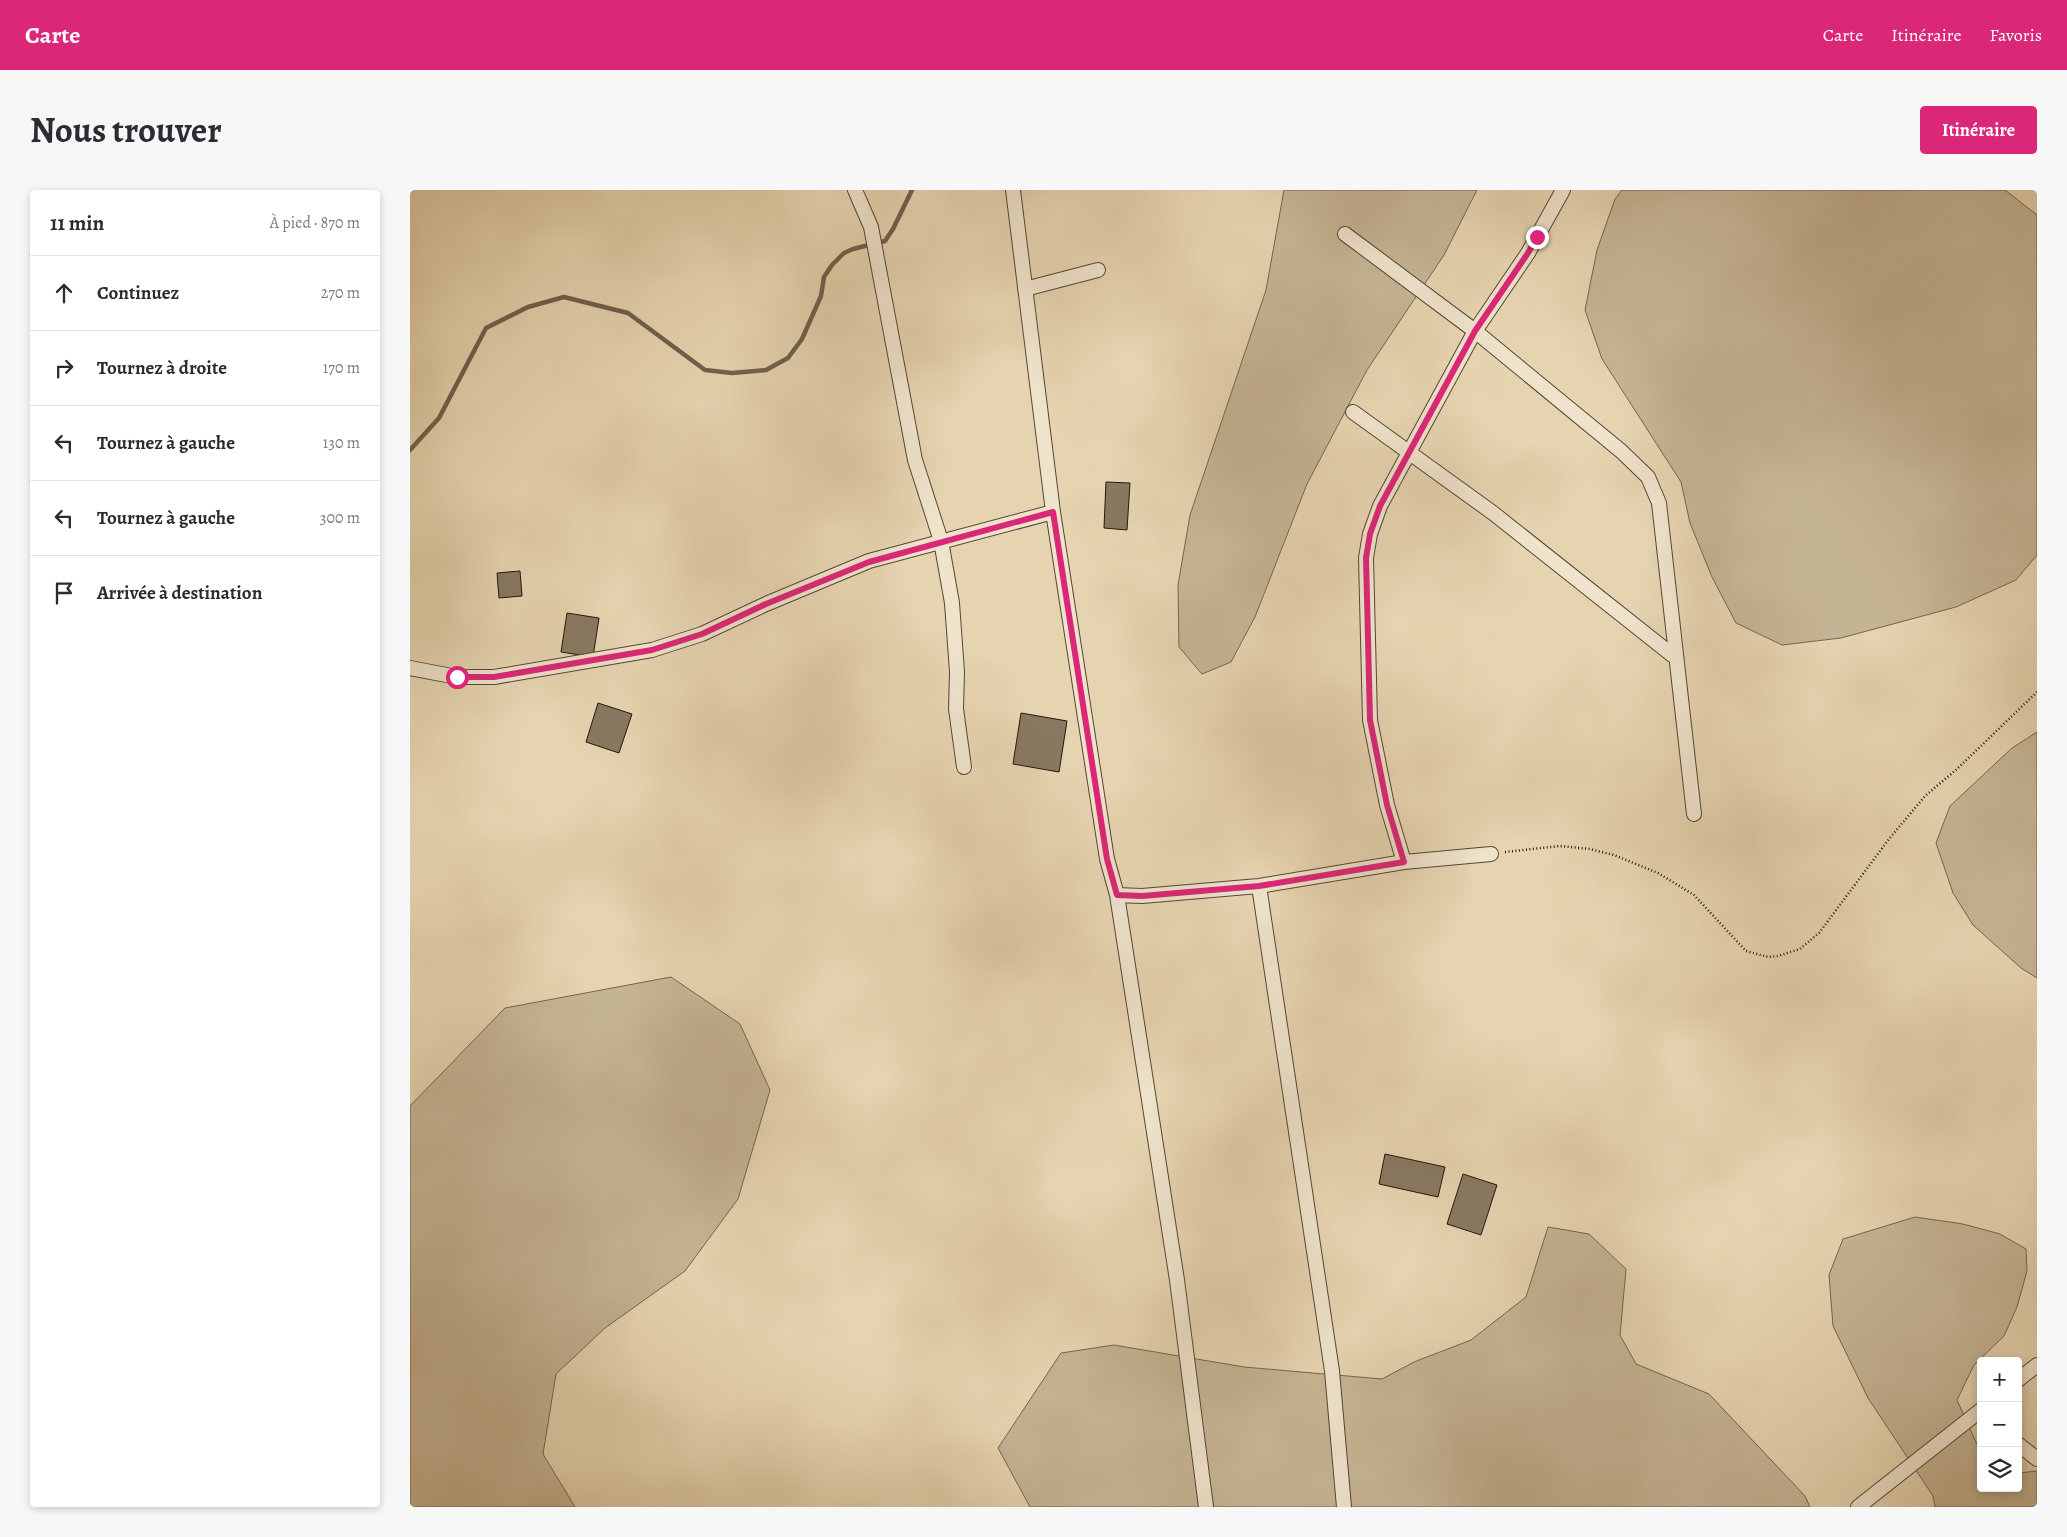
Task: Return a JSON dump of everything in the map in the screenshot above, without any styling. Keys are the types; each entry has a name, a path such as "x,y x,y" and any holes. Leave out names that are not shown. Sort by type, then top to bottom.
{"street":[{"path":"855,190 871,227 915,460 941,541 952,603 957,672 956,709 964,767"},
{"path":"1013,190 1053,512 1107,859 1117,895 1177,1280 1206,1507"},
{"path":"1404,862 1387,805 1370,720 1366,558 1370,534 1380,506 1475,331 1528,253 1562,190"},
{"path":"1345,234 1475,331 1621,451 1648,477 1659,502 1694,814"},
{"path":"1025,289 1098,270"},
{"path":"1352,412 1493,513 1676,658"},
{"path":"410,668 457,677 494,677 652,650 702,634 766,604 869,562 1053,512"},
{"path":"1117,895 1142,896 1259,886 1404,862 1491,854"},
{"path":"1259,886 1332,1371 1344,1507"},
{"path":"2022,1377 2037,1365"},
{"path":"1858,1507 1977,1415"},
{"path":"2022,1447 2037,1458"}],"path":[{"path":"1491,854 1560,846 1590,849 1614,855 1658,873 1694,895 1746,951 1768,957 1778,956 1800,949 1819,933 1889,839 1925,796 1957,769 2037,692"}],"shaded area":[{"path":"1284,190 1477,190 1444,255 1367,370 1307,484 1255,617 1231,662 1202,674 1179,647 1178,585 1190,515 1266,290"},
{"path":"1622,190 2005,190 2037,215 2037,555 2016,580 1956,607 1841,638 1782,645 1736,623 1712,577 1690,523 1681,482 1602,359 1585,310 1597,250 1615,199"},
{"path":"2037,732 2037,978 2021,968 1973,925 1953,893 1936,843 1950,806 2012,748"},
{"path":"671,977 740,1024 770,1090 738,1199 685,1271 605,1328 556,1374 543,1454 575,1507 410,1507 410,1106 505,1008"},
{"path":"1915,1217 1963,1224 2000,1234 2026,1249 2027,1271 2017,1307 2004,1336 1982,1357 1977,1357 1977,1362 1957,1400 1977,1444 1977,1492 2022,1492 2022,1473 2037,1471 2037,1507 1935,1507 1933,1496 1868,1398 1833,1326 1829,1275 1843,1239"},
{"path":"1548,1227 1589,1234 1626,1269 1620,1335 1636,1364 1709,1394 1805,1496 1810,1507 1030,1507 998,1448 1061,1353 1114,1345 1244,1367 1382,1379 1414,1362 1471,1340 1526,1297"}],"building":[{"path":"1106,482 1130,483 1127,530 1104,528"},
{"path":"520,571 522,596 499,598 497,573"},
{"path":"567,613 599,618 593,657 561,652"},
{"path":"598,703 632,714 619,753 586,742"},
{"path":"1021,713 1067,721 1059,772 1013,764"},
{"path":"1385,1154 1445,1167 1438,1197 1379,1184"},
{"path":"1463,1174 1497,1185 1481,1235 1447,1224"}],"waterway":[{"path":"410,450 439,418 486,328 528,307 564,297 628,313 705,370 732,373 766,370 788,358 802,339 821,296 824,277 832,265 844,253 885,241 912,190"}],"route":[{"path":"457,677 494,677 652,650 702,634 766,604 869,562 1053,512 1107,859 1117,895 1142,896 1259,886 1404,862 1387,805 1370,720 1366,583 1366,558 1370,534 1380,506 1475,331 1537,237"}]}
